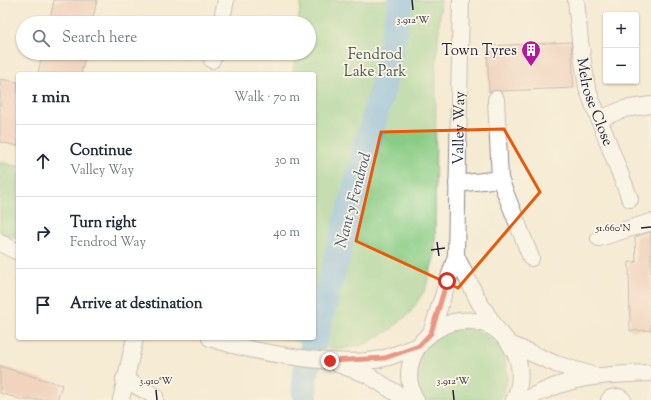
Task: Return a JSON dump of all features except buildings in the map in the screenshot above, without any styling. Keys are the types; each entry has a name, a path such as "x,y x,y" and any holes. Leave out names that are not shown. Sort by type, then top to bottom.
{"street":[{"path":"223,16 226,0"},
{"name":"Valley Way","path":"431,333 456,256 461,0"},
{"name":"Melrose Close","path":"576,0 587,88 630,200"},
{"path":"496,99 500,179 531,258"},
{"path":"599,119 624,109 651,105"},
{"path":"457,184 500,179"},
{"path":"599,238 651,222"},
{"path":"0,243 16,251"},
{"name":"Valley Way","path":"456,256 479,302 518,359 520,377 517,394 514,400"},
{"path":"416,400 411,384 410,371 413,357 419,346 431,333 449,323 470,321 490,327 504,338 551,362 594,375"},
{"path":"121,400 124,379 134,340"},
{"path":"217,340 262,352 330,361 385,358 419,346"},
{"path":"330,361 368,375 408,400"},
{"path":"525,400 558,384 594,375 651,373"},
{"path":"124,379 155,396 155,400"},
{"path":"609,400 611,398 619,397 623,400"}],"highlighted area":[{"path":"504,129 540,192 458,288 356,241 381,132"}],"green space":[{"name":"Fendrod Lake Park","path":"301,0 441,0 436,68 435,254 425,290 410,313 389,331 365,344 339,350 291,340 316,340 316,72 293,72 294,60 316,60 316,16 299,16"},
{"path":"0,162 16,166 16,238 0,232"},
{"path":"463,327 476,330 487,336 501,351 507,371 507,381 505,391 500,400 418,400 415,358 433,335"}],"waterway":[{"name":"Nant y Fendrod","path":"316,334 383,86 401,0"},
{"name":"Nant y Fendrod","path":"305,400 304,379 315,340"}],"place":[{"name":"Town Tyres","path":"531,67"}],"route":[{"path":"330,361 371,360 385,358 419,346 431,333 447,281"}]}
